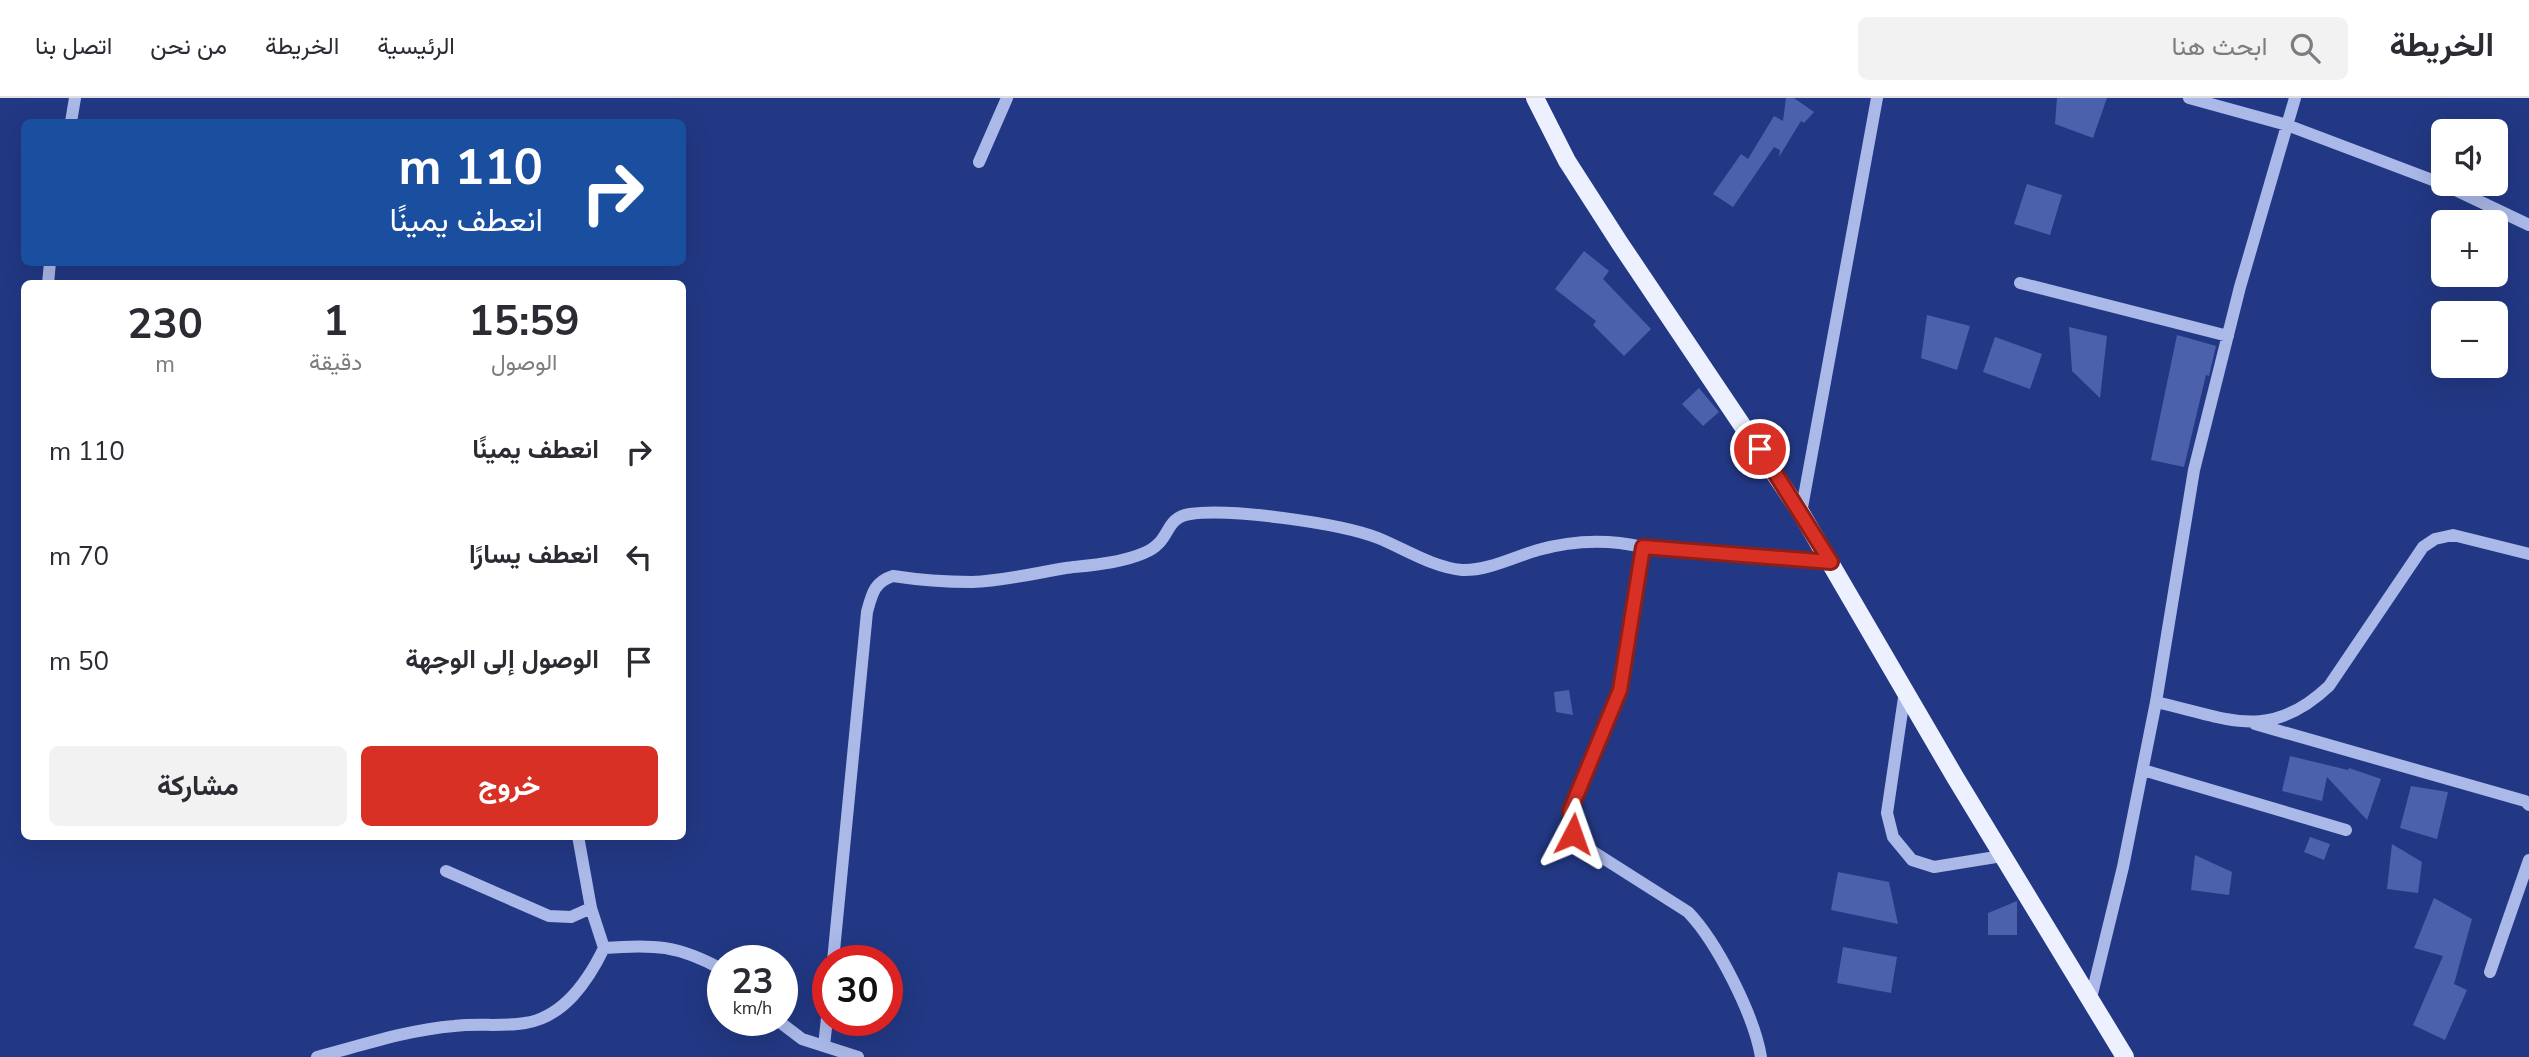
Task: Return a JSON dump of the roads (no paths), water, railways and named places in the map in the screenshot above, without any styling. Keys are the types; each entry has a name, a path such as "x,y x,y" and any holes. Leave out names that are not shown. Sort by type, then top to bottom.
{"main road":[{"path":"1535,98 1567,161 1801,513 2002,856 2125,1057"}],"street":[{"path":"72,119 75,98"},
{"path":"979,162 1007,98"},
{"path":"1801,513 1877,98"},
{"path":"2189,98 2287,125 2431,179"},
{"path":"2090,1002 2123,867 2143,770 2194,470 2228,336 2295,98"},
{"path":"2468,196 2529,225"},
{"path":"2020,283 2228,336"},
{"path":"835,945 867,612 873,591 881,580 893,576 974,582 1101,564 1144,554 1165,540 1170,526 1179,517 1219,512 1338,527 1376,537 1449,568 1465,570 1482,568 1571,543 1616,541 1643,547 1831,562"},
{"path":"2253,723 2286,717 2309,705 2329,686 2423,547 2435,538 2453,535 2529,554"},
{"path":"1643,547 1620,690 1570,811 1570,824 1573,834 1581,844 1688,912 1701,926 1711,939 1744,1008 1761,1057"},
{"path":"1905,690 1887,813 1893,837 1912,860 1934,867 2002,856"},
{"path":"2156,702 2253,723 2512,797 2529,805"},
{"path":"2143,770 2346,830"},
{"path":"317,1057 390,1036 455,1026 527,1023 546,1016 565,1004 586,981 604,948 592,908 579,840"},
{"path":"2490,972 2529,860"},
{"path":"446,871 549,916 571,917 592,908"},
{"path":"604,948 636,945 664,948 694,954 707,961"},
{"path":"798,1036 858,1057"},
{"path":"824,1046 825,1036"}]}
